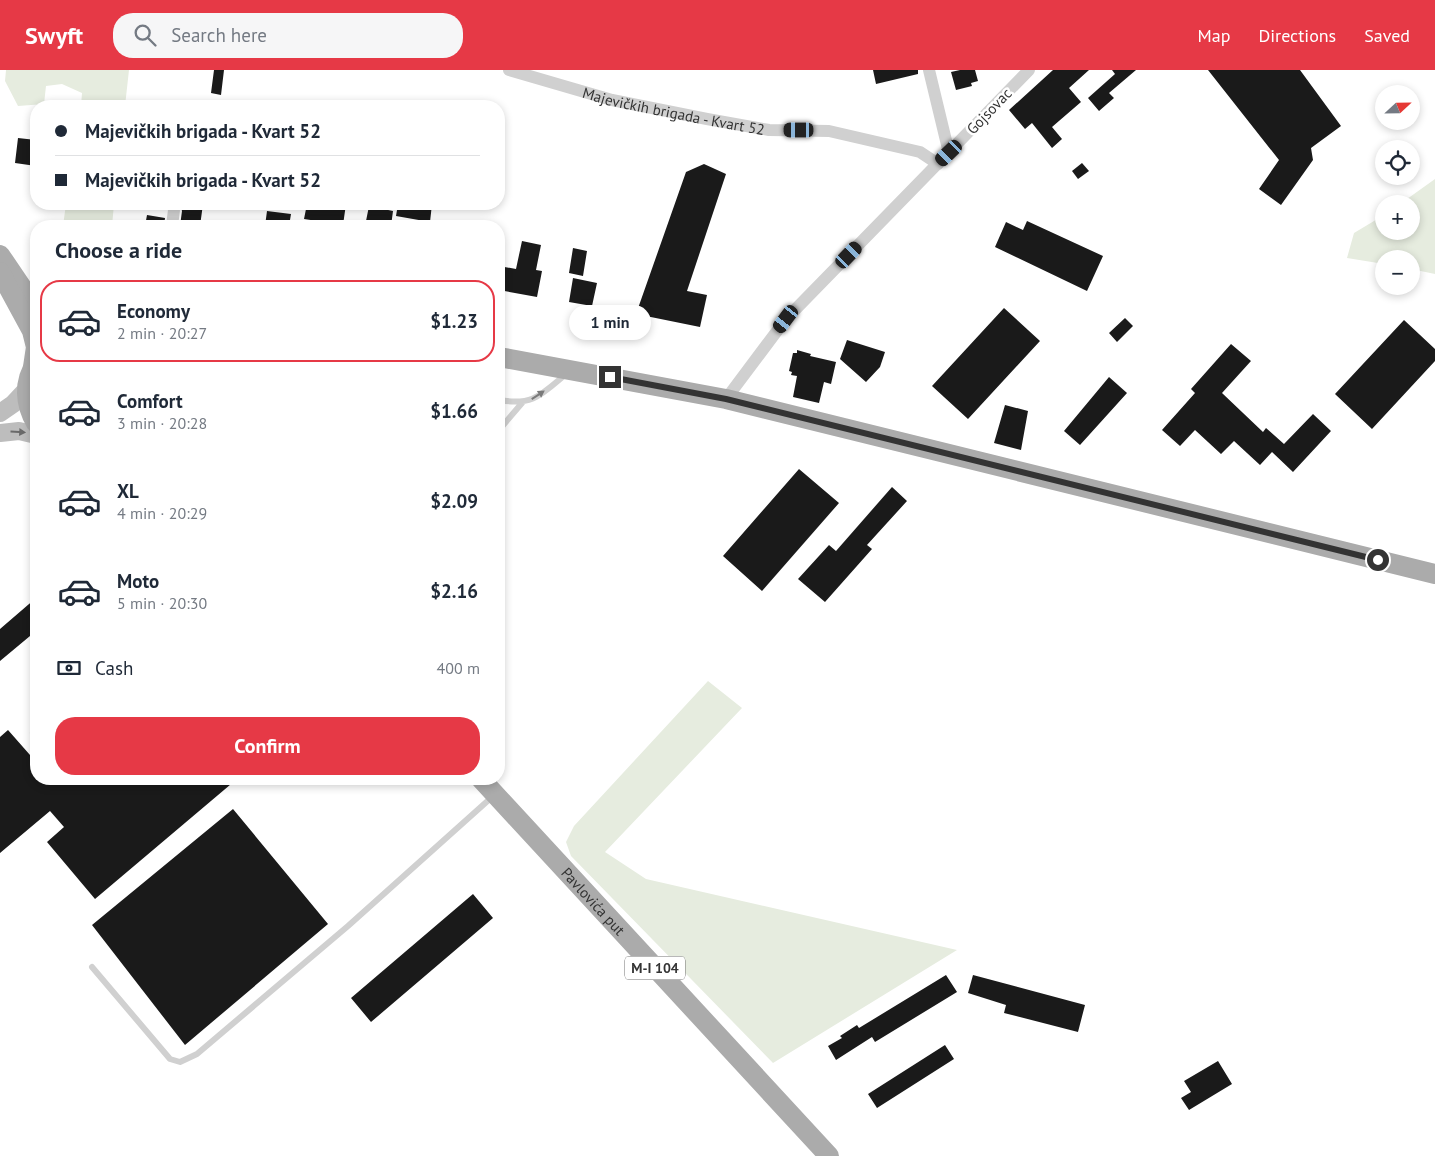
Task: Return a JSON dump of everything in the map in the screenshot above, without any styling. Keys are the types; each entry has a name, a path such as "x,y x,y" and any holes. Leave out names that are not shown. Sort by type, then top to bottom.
{"main road":[{"path":"0,256 30,299"},
{"path":"0,272 30,327"},
{"path":"505,358 726,399 1435,574"},
{"path":"30,380 27,389 30,409"},
{"path":"0,413 13,404 27,389"},
{"path":"0,433 19,431 30,434"},
{"name":"Pavlovića put","path":"487,785 829,1156"}],"street":[{"name":"Majevičkih brigada - Kvart 52","path":"509,70 612,100 707,119 769,130 829,130 920,152 938,164"},
{"name":"Gojsovac","path":"929,70 949,153"},
{"name":"Gojsovac","path":"938,164 1029,70"},
{"path":"726,399 786,319 938,164"},
{"path":"173,220 174,210"}],"lane":[{"path":"505,401 522,403 536,398 571,370"},
{"path":"505,423 522,403"},
{"path":"92,967 170,1059 180,1062 197,1054 348,926 495,794"}],"shaded area":[{"path":"6,70 129,70 126,100 81,100 82,93 62,84 46,86 44,100 30,100 30,105 18,106 5,81"},
{"path":"1435,179 1435,274 1420,271 1420,250 1375,250 1375,263 1347,258 1354,233 1375,220 1375,240 1420,240 1420,195 1413,195"},
{"path":"65,210 113,210 113,220 64,220"},
{"path":"708,681 742,708 605,852 646,879 957,950 773,1063 571,856 566,842 574,826"}],"building":[{"path":"214,70 224,70 221,95 211,93"},
{"path":"873,70 918,70 918,74 876,84"},
{"path":"975,70 978,81 971,83 972,86 956,90 951,72"},
{"path":"1053,70 1089,70 1069,88 1081,102 1052,127 1062,139 1052,148 1032,123 1025,129 1009,110"},
{"path":"1112,70 1136,70 1109,93 1114,98 1099,111 1088,98 1115,74"},
{"path":"1208,70 1300,70 1341,126 1311,148 1313,160 1281,205 1259,189 1279,160"},
{"path":"18,138 30,139 30,165 15,163"},
{"path":"1082,163 1089,171 1078,179 1072,171"},
{"path":"704,164 726,174 687,291 707,295 700,327 636,314 686,172"},
{"path":"202,210 201,220 181,220 182,211"},
{"path":"306,210 345,210 344,220 304,219"},
{"path":"368,210 393,211 392,220 366,220"},
{"path":"397,210 431,210 430,220 396,216"},
{"path":"267,211 291,214 290,220 266,220"},
{"path":"147,215 165,218 165,220 146,220"},
{"path":"1027,221 1103,256 1087,291 995,247 1006,222 1023,230"},
{"path":"522,241 541,245 536,270 542,271 537,297 505,291 505,267 516,269"},
{"path":"573,248 587,251 583,276 569,273"},
{"path":"573,278 597,283 592,306 569,302"},
{"path":"1004,308 1040,341 968,419 932,386"},
{"path":"1125,318 1133,326 1117,342 1109,333"},
{"path":"1404,320 1435,349 1435,361 1372,429 1335,394"},
{"path":"847,340 885,352 880,367 866,382 840,359"},
{"path":"1231,344 1251,361 1222,393 1263,432 1266,428 1284,444 1313,414 1331,431 1293,472 1272,452 1260,465 1234,441 1221,454 1195,430 1180,446 1162,430 1195,393 1191,389"},
{"path":"797,350 811,354 810,356 836,362 831,384 824,382 819,403 793,397 797,376 791,375 792,372 789,371 793,353 797,353"},
{"path":"1109,377 1127,393 1080,445 1064,431"},
{"path":"1005,405 1028,411 1021,450 994,443"},
{"path":"799,469 839,503 762,591 723,556"},
{"path":"892,487 907,501 867,545 872,549 825,602 798,579 829,545 836,551"},
{"path":"30,603 30,636 0,661 0,629"},
{"path":"8,730 30,755 30,785 230,785 95,899 47,842 64,827 50,811 0,853 0,737"},
{"path":"233,809 328,924 185,1045 92,925"},
{"path":"473,894 493,918 371,1022 351,998"},
{"path":"946,975 957,992 875,1042 872,1037 836,1060 828,1046 842,1038 840,1036 857,1025 859,1028"},
{"path":"973,975 1085,1005 1078,1032 1004,1013 1006,1005 968,993"},
{"path":"945,1045 954,1059 877,1108 868,1094"},
{"path":"1218,1061 1232,1084 1189,1110 1181,1098 1191,1092 1184,1081"}],"route":[{"path":"610,377 726,399 1378,560"}]}
